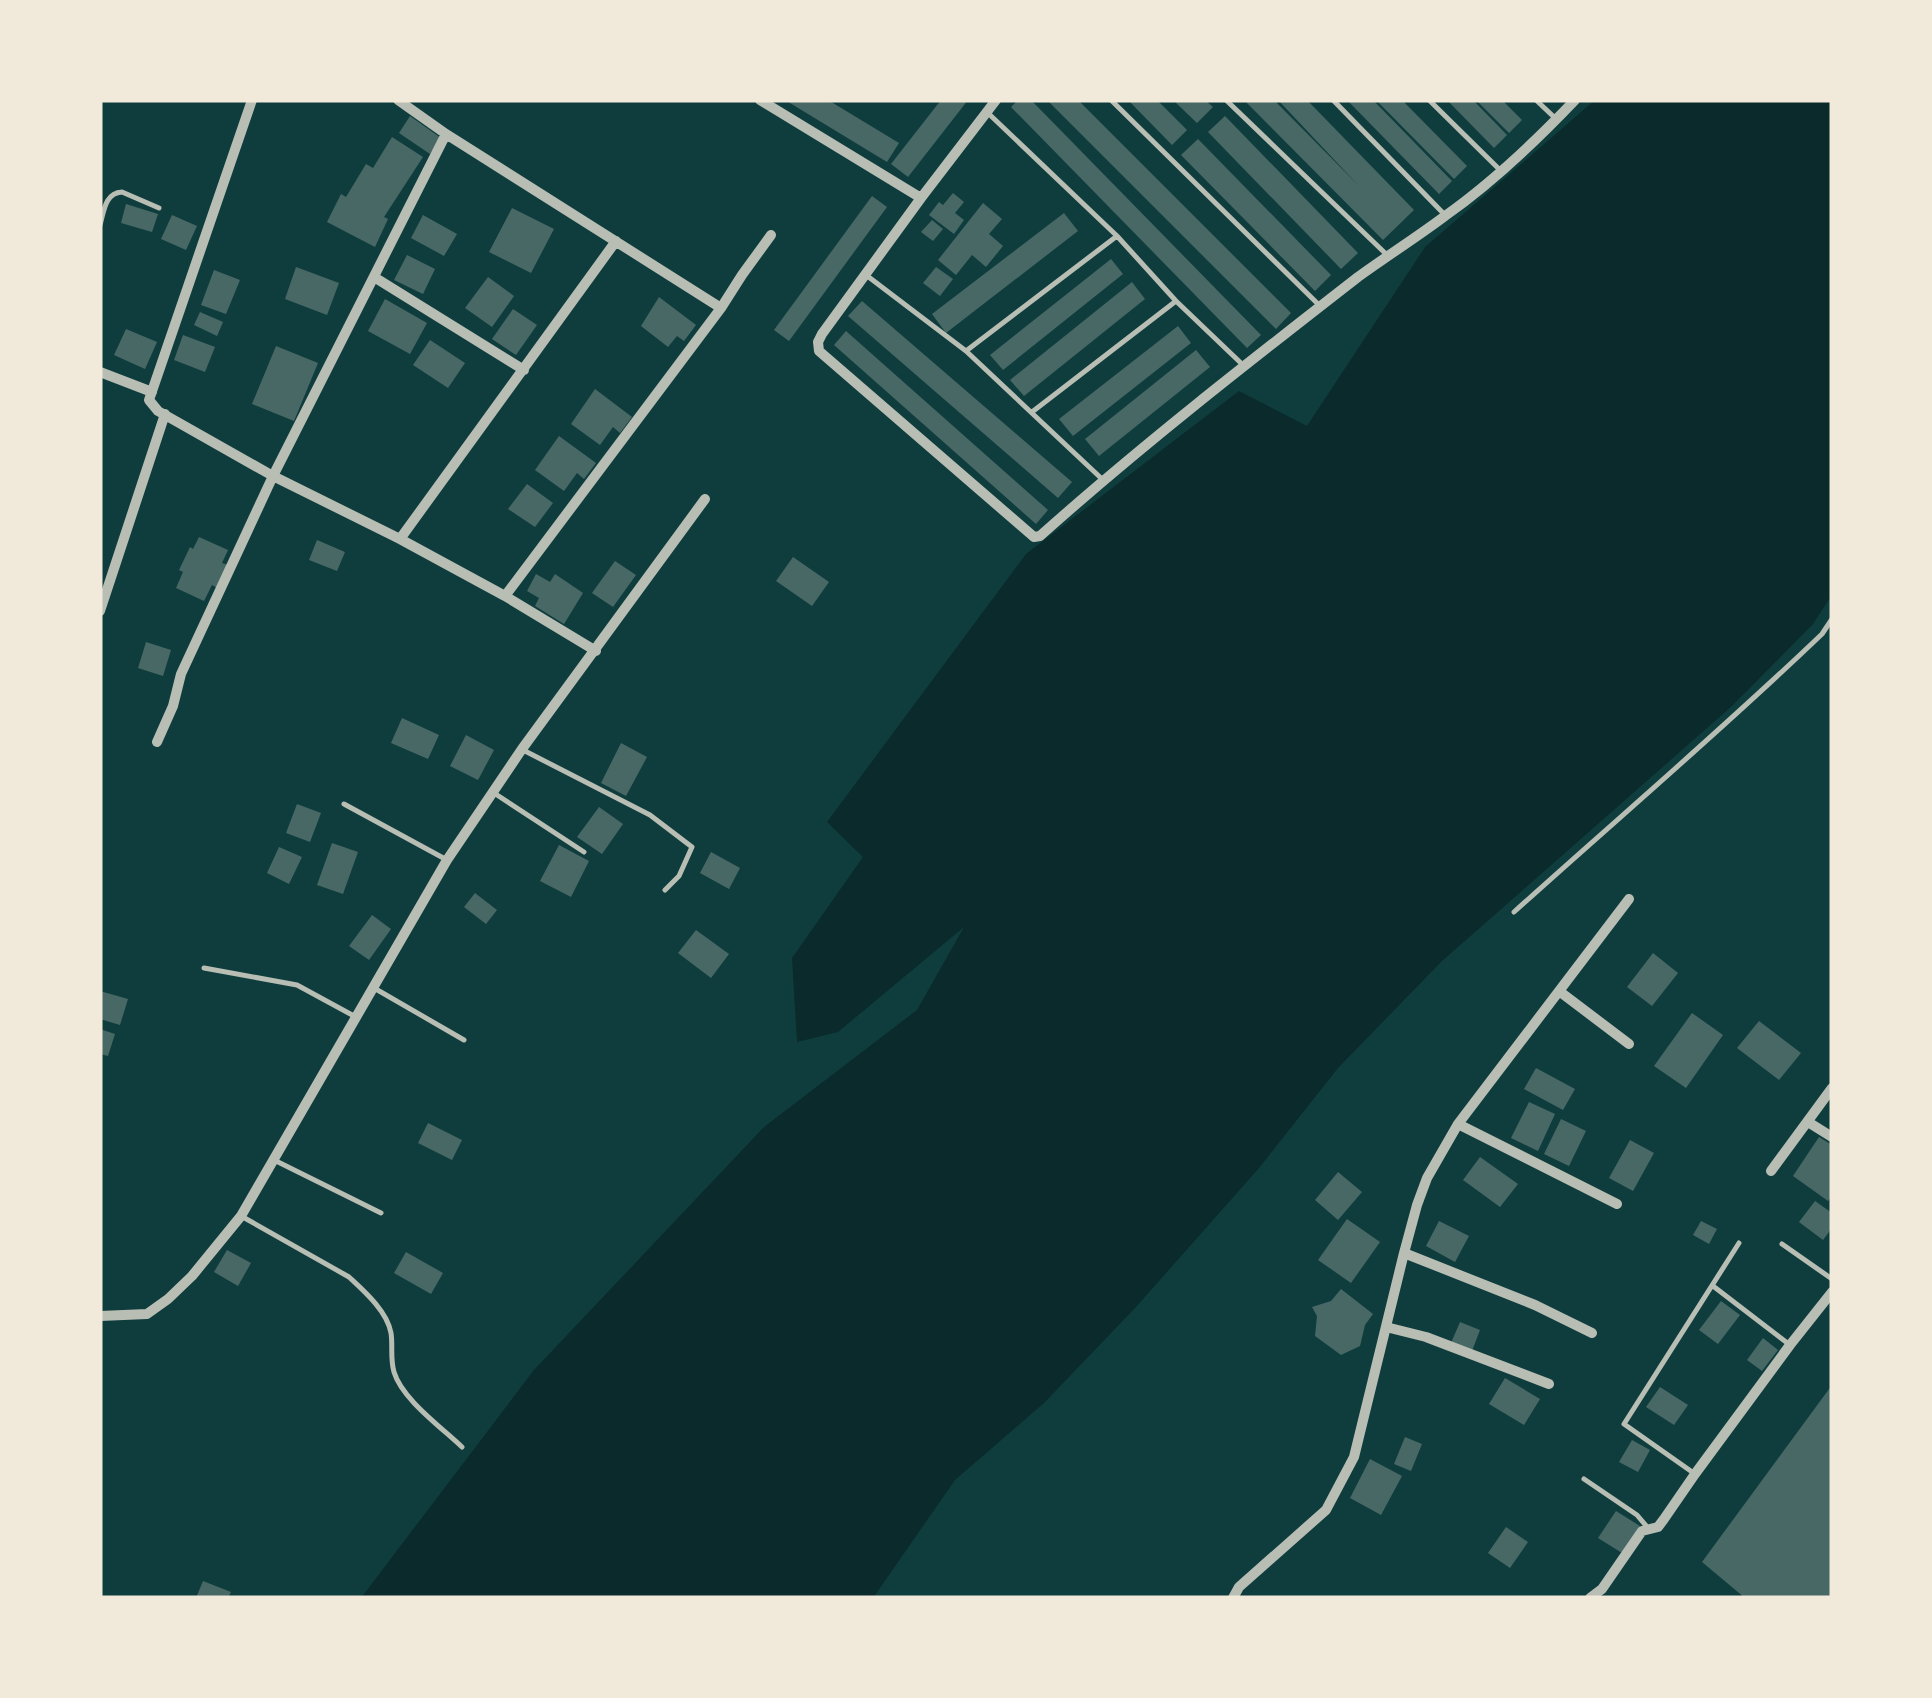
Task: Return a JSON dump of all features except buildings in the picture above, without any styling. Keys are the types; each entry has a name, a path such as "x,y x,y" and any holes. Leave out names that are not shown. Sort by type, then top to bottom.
{"street":[{"path":"252,100 149,400 164,414 272,476 400,539 596,650"},
{"path":"398,100 722,308"},
{"path":"760,100 921,198"},
{"path":"996,100 818,342 819,352 1034,538 1320,306 1502,172 1575,100"},
{"path":"158,742 181,674 272,476 446,134"},
{"path":"505,596 722,308 771,235"},
{"path":"400,539 616,242"},
{"path":"374,277 524,370"},
{"path":"100,372 152,392"},
{"path":"100,612 164,414"},
{"path":"100,1316 147,1314 192,1276 241,1216 447,860 522,749 706,499"},
{"path":"1234,1598 1239,1587 1326,1510 1354,1457 1417,1205 1441,1150 1628,899"},
{"path":"1559,991 1630,1044"},
{"path":"1771,1171 1832,1088"},
{"path":"1808,1122 1832,1138"},
{"path":"1458,1124 1617,1204"},
{"path":"1404,1253 1534,1305 1592,1333"},
{"path":"1590,1598 1602,1589 1642,1531 1658,1527 1832,1292"},
{"path":"1386,1327 1426,1337 1549,1384"}],"lane":[{"path":"1111,100 1320,306"},
{"path":"1226,100 1387,255"},
{"path":"1333,100 1446,216"},
{"path":"1430,100 1502,172"},
{"path":"1536,100 1557,120"},
{"path":"987,112 1117,236 1176,302 1244,366"},
{"path":"100,225 108,198 116,192 159,208"},
{"path":"966,351 1117,236"},
{"path":"866,275 966,351 1103,480"},
{"path":"1032,412 1176,302"},
{"path":"1514,912 1743,710 1822,634 1832,619"},
{"path":"522,749 650,815 692,847 679,876 665,890"},
{"path":"493,793 584,852"},
{"path":"344,804 447,860"},
{"path":"204,968 297,985 357,1018"},
{"path":"374,988 464,1040"},
{"path":"274,1160 381,1213"},
{"path":"241,1216 349,1277 364,1290 388,1321 394,1373 406,1394 462,1447"},
{"path":"1694,1474 1624,1424 1738,1244"},
{"path":"1782,1244 1832,1279"},
{"path":"1713,1286 1790,1345"},
{"path":"1584,1479 1637,1515 1648,1528"}],"water":[{"path":"1595,100 1832,100 1832,595 1813,624 1732,706 1442,961 1338,1068 1259,1168 1136,1307 1044,1403 955,1480 873,1598 361,1598 534,1370 764,1127 917,1010 964,927 838,1032 797,1042 792,958 863,857 827,822 1026,554 1239,391 1307,426 1425,247"}]}
